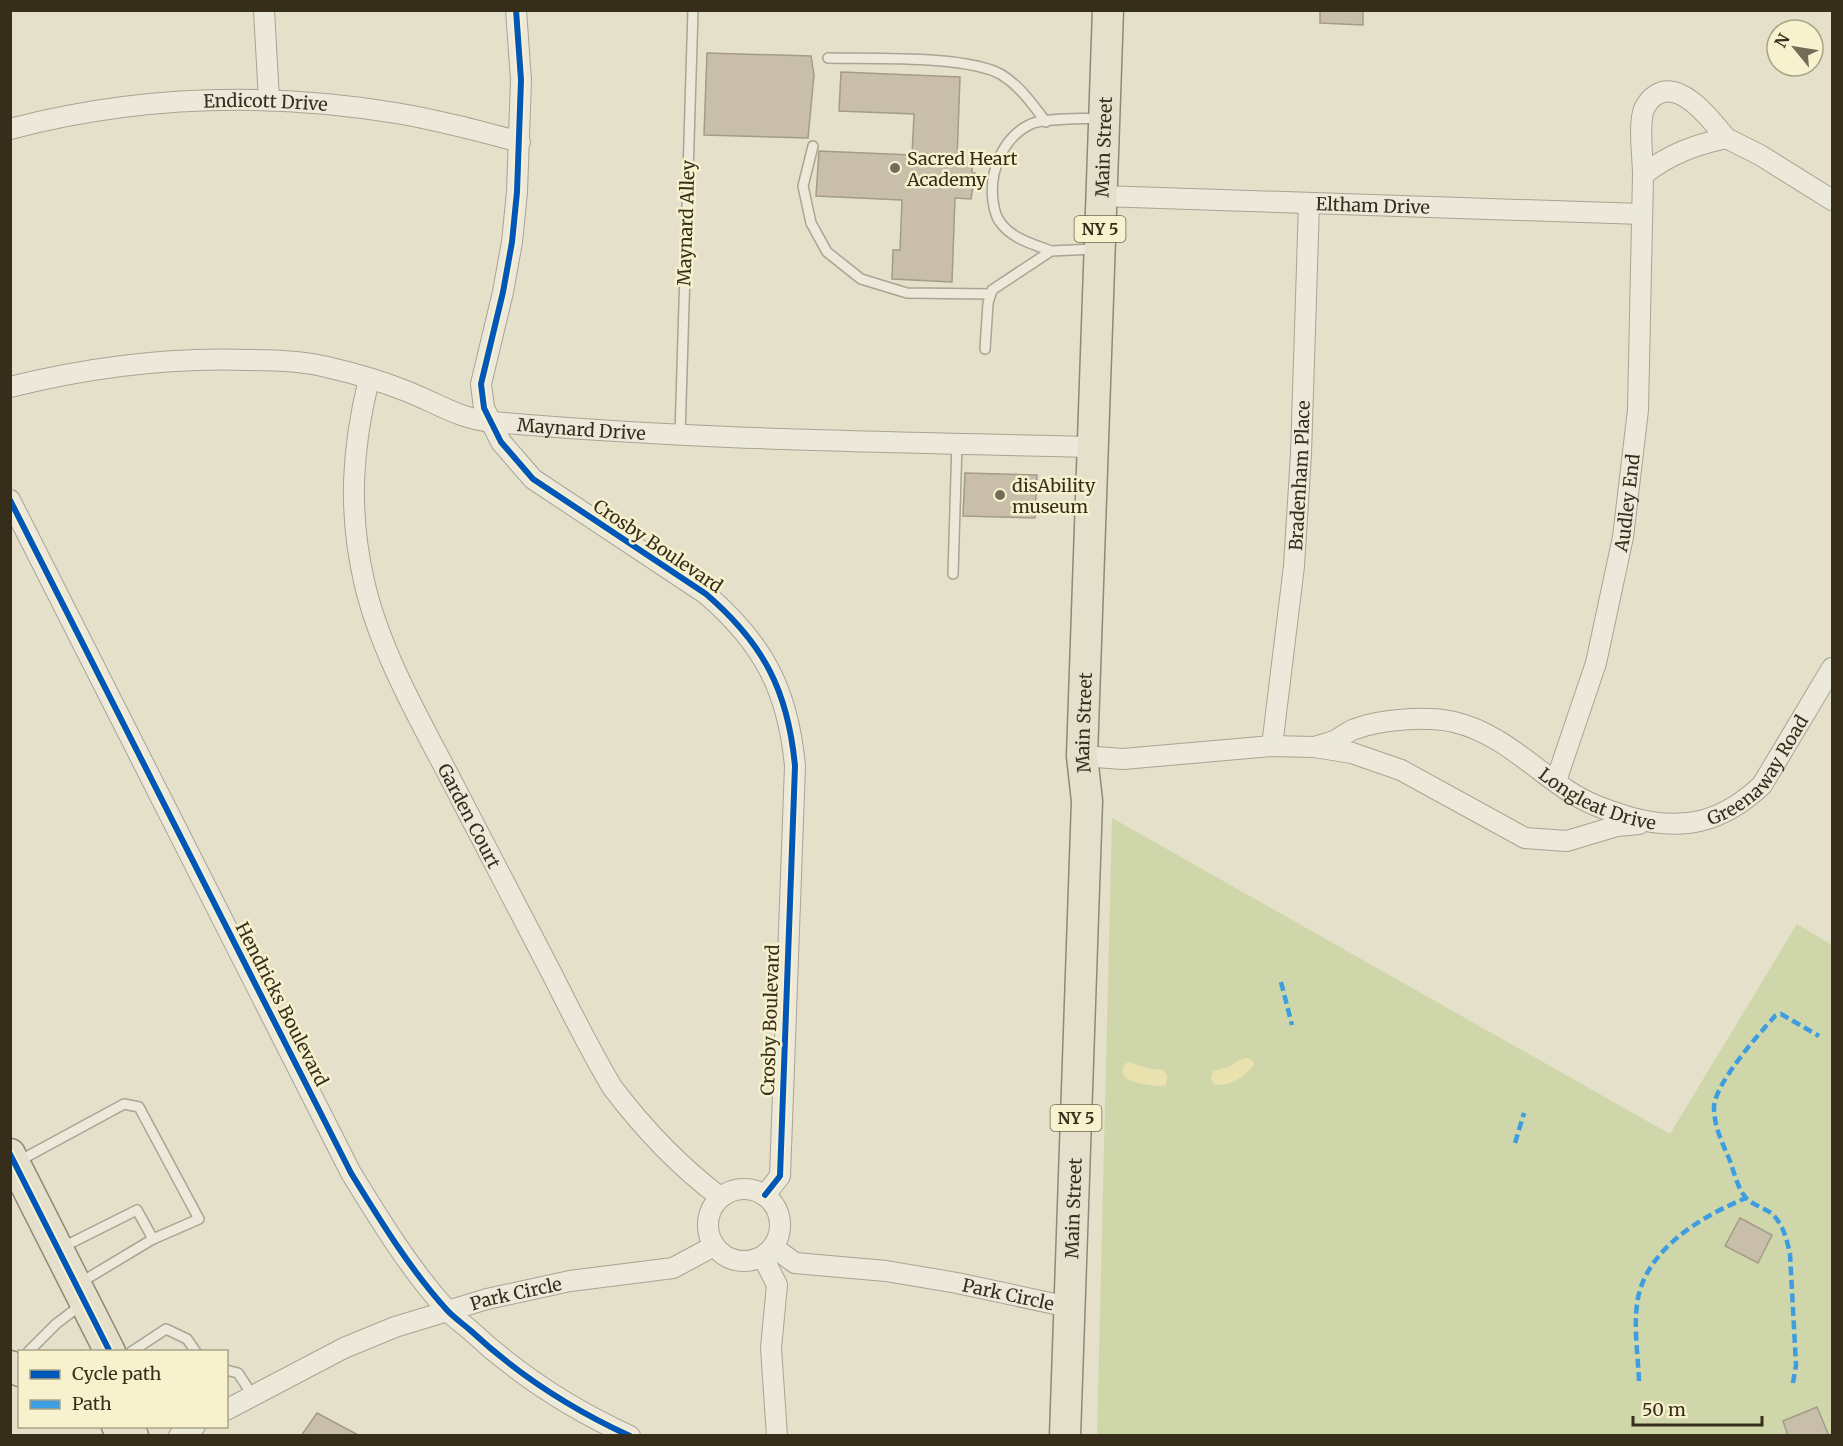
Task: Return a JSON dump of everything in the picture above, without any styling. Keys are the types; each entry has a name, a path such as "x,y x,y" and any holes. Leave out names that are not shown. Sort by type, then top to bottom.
{"main road":[{"name":"Main Street","path":"1065,1436 1087,801 1083,756 1108,10"},
{"path":"13,1158 105,1346"},
{"path":"120,1428 133,1436"}],"street":[{"path":"264,10 269,100"},
{"name":"Crosby Boulevard","path":"516,10 521,80 520,142 512,242 503,292 481,384 484,408 501,442 533,479 706,594 729,614 749,636 765,660 786,708 795,766 780,1176 765,1195"},
{"path":"1642,214 1644,110 1650,99 1663,91 1676,92 1689,100 1726,138 1760,155 1833,200"},
{"name":"Endicott Drive","path":"10,129 89,112 149,104 269,100 396,113 458,125 520,142"},
{"path":"1643,175 1654,166 1688,147 1726,138"},
{"name":"Eltham Drive","path":"1101,196 1642,214"},
{"name":"Bradenham Place","path":"1272,746 1294,554 1301,454 1309,204"},
{"name":"Audley End","path":"1556,781 1596,663 1623,537 1638,410 1642,214"},
{"name":"Maynard Drive","path":"10,387 62,374 114,365 219,358 271,360 323,366 403,390 435,403 454,414 491,422 680,435 1093,447"},
{"name":"Garden Court","path":"369,379 362,409 354,466 353,506 357,546 374,618 392,659 493,861 612,1087 632,1114 693,1177 720,1197"},
{"name":"Hendricks Boulevard","path":"10,500 351,1173 380,1221 447,1310 490,1350 521,1374 571,1406 630,1436"},
{"name":"Greenaway Road","path":"1651,823 1686,824 1710,819 1731,810 1748,799 1762,785 1833,668"},
{"name":"Longleat Drive","path":"1314,747 1337,739 1355,729 1376,724 1403,720 1455,722 1481,732 1509,747 1582,800 1604,810 1651,823"},
{"name":"Longleat Drive","path":"1083,756 1123,759 1272,746 1314,747 1352,753 1401,770 1525,838 1567,840 1617,826 1651,823"},
{"path":"737,1189 747,1189 765,1195 779,1214 780,1225 778,1237 768,1252 753,1261 742,1262 731,1260 721,1254 714,1246 707,1226 708,1215 713,1206 720,1197 737,1189"},
{"name":"Park Circle","path":"228,1409 344,1348 395,1327 487,1299 570,1281 673,1268 714,1246"},
{"path":"768,1252 777,1284 771,1348 777,1436"},
{"name":"Park Circle","path":"768,1252 795,1263 886,1271 957,1283 1069,1307"},
{"path":"179,1436 192,1428"}],"lane":[{"name":"Maynard Alley","path":"680,435 693,10"},
{"path":"828,58 957,63 982,68 1000,74 1020,89 1046,122"},
{"path":"1100,249 1052,250 1013,235 999,222 991,186 996,164 1017,132 1033,122 1104,117"},
{"path":"813,146 802,186 811,223 827,252 861,279 907,293 991,294"},
{"path":"985,349 988,303 992,290 1052,250"},
{"path":"954,574 957,443"},
{"path":"13,1158 124,1104 139,1107 199,1219 153,1239 81,1294 32,1350"},
{"path":"58,1250 137,1210 153,1239"},
{"path":"145,1348 166,1329 187,1339 195,1350"},
{"path":"228,1370 238,1373 253,1396"}],"green space":[{"path":"1112,818 1670,1134 1797,924 1832,945 1832,1435 1097,1436"}],"sand":[{"path":"1248,1058 1254,1064 1242,1076 1224,1085 1213,1084 1211,1078 1213,1071"},
{"path":"1130,1062 1146,1068 1163,1070 1167,1075 1166,1085 1146,1085 1126,1078 1122,1069 1126,1063"}],"building":[{"path":"1320,10 1363,10 1363,25 1320,23"},
{"path":"707,53 811,56 814,75 808,138 704,135"},
{"name":"Sacred Heart Academy","path":"841,72 960,77 957,159 963,159 963,163 972,164 972,173 975,173 971,199 955,198 952,282 892,279 893,250 900,250 902,200 816,196 819,151 912,155 914,114 839,111"},
{"name":"disAbility museum","path":"965,473 1037,475 1035,518 963,516"},
{"path":"1740,1218 1772,1235 1758,1263 1725,1246"},
{"path":"1817,1407 1829,1436 1788,1436 1783,1421"},
{"path":"317,1413 360,1436 301,1436"}],"marked path":[{"path":"1281,982 1292,1025"},
{"path":"1793,1383 1796,1365 1790,1254 1787,1243 1775,1217 1750,1201 1741,1191 1719,1135 1714,1108 1721,1086 1729,1073 1775,1016 1781,1014 1819,1036"},
{"path":"1515,1143 1524,1113"},
{"path":"1639,1381 1636,1329 1638,1298 1653,1264 1665,1249 1695,1224 1746,1198"}],"cycle path":[{"path":"516,10 521,80 517,192 512,242 503,292 481,384 484,408 501,442 533,479 706,594 743,631 770,671 779,692 792,739 795,766 780,1176 765,1195"},
{"path":"10,500 351,1173 396,1243 446,1309 488,1346 526,1376 566,1402 630,1436"},
{"path":"10,1154 109,1350"}],"place":[{"name":"Sacred Heart Academy","path":"895,168"},
{"name":"disAbility museum","path":"1000,495"}]}
